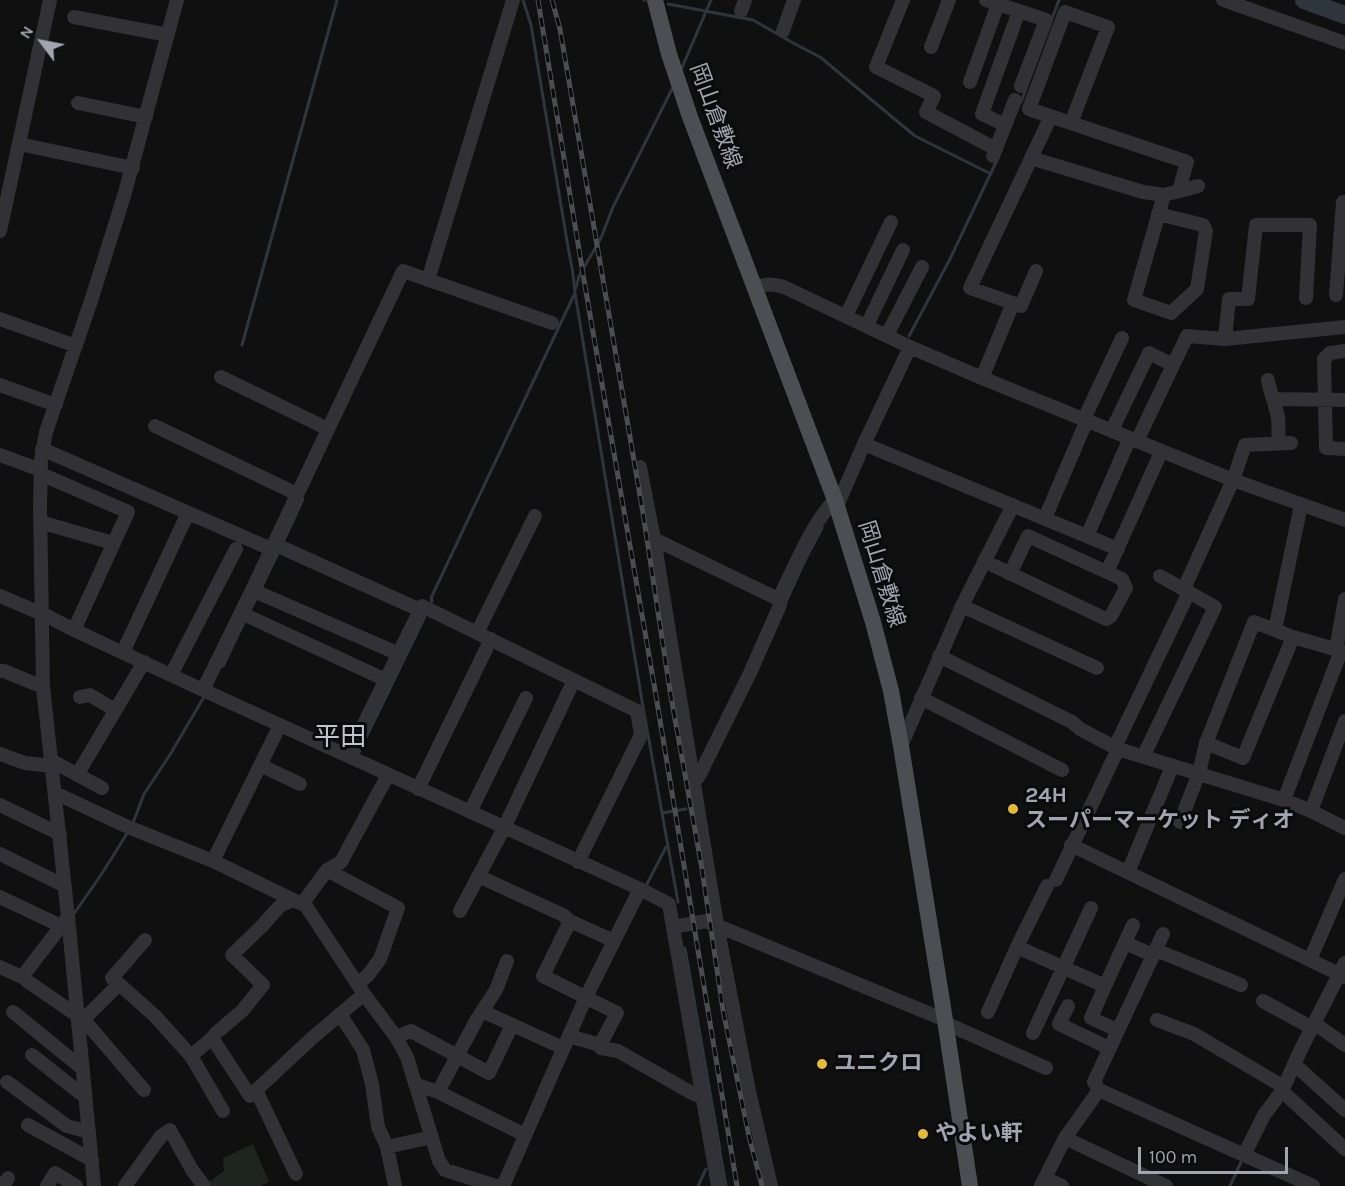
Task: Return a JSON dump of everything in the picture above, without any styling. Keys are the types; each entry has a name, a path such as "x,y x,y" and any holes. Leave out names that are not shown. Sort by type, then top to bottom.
{"main road":[{"name":"岡山倉敷線","path":"655,0 680,87 836,503 873,622 891,691 901,746 970,1186"}],"street":[{"path":"0,231 50,0"},
{"path":"94,1186 80,1021 65,922 65,886 43,687 40,613 42,449 133,168 177,0"},
{"path":"429,276 513,0"},
{"path":"783,30 794,0"},
{"path":"903,0 876,67 934,96 926,112 995,152 1015,100"},
{"path":"931,47 949,0"},
{"path":"1223,0 1345,43"},
{"path":"970,82 992,2 1046,20 1021,86"},
{"path":"1005,125 982,114 1019,11"},
{"path":"1071,123 1108,27 1065,12 1029,109 1187,162 1179,191"},
{"path":"74,17 168,35"},
{"path":"78,103 146,117"},
{"path":"1036,271 1021,306 970,288 1051,116"},
{"path":"19,144 133,168"},
{"path":"1031,158 1143,192 1164,195 1198,186"},
{"path":"1158,214 1203,225 1206,231 1197,289 1171,313 1134,300 1158,214 1164,195"},
{"path":"1336,295 1342,269 1343,202 1345,202"},
{"path":"846,316 891,222"},
{"path":"1225,339 1229,299 1248,299 1256,225 1310,225 1306,298"},
{"path":"867,325 903,250"},
{"path":"887,335 922,267"},
{"path":"203,690 245,615 297,494 403,272 429,276 552,323"},
{"path":"755,288 769,283 784,287 982,378 1161,452 1345,520"},
{"path":"982,378 1012,303"},
{"path":"0,318 76,346"},
{"path":"1087,536 1187,336 1225,339 1345,327"},
{"path":"1045,518 1085,419 1122,338"},
{"path":"694,781 699,776 750,673 780,605 779,596 814,529 828,507 836,503 910,346"},
{"path":"1345,351 1330,353 1324,359 1326,448 1345,449"},
{"path":"1112,430 1149,353 1173,365"},
{"path":"221,377 328,429"},
{"path":"988,1012 1017,947 1071,845 1116,748 1188,587 1233,480 1245,445 1285,443 1268,380"},
{"path":"0,385 56,405"},
{"path":"1273,399 1345,400"},
{"path":"155,426 297,494"},
{"path":"864,444 1118,549"},
{"path":"42,449 188,513 425,609 637,711 641,735 579,862"},
{"path":"1107,572 1161,452"},
{"path":"0,455 128,512 74,630"},
{"path":"640,466 717,925 748,1091 771,1186"},
{"path":"901,746 962,606 1013,505"},
{"path":"1275,630 1301,505"},
{"path":"123,652 188,513"},
{"path":"477,633 535,516"},
{"path":"40,522 113,543"},
{"path":"984,561 1010,574 1106,619 1111,616 1126,588 1122,579 1028,536 1010,574"},
{"path":"654,539 776,598 779,596"},
{"path":"171,675 236,549"},
{"path":"1143,757 1215,607 1188,587 1160,576"},
{"path":"256,591 399,654"},
{"path":"0,596 643,890 669,904 718,1186"},
{"path":"1284,800 1341,651 1345,604"},
{"path":"962,606 1096,668"},
{"path":"348,756 399,654 425,609"},
{"path":"245,615 386,680"},
{"path":"1180,822 1199,773 1206,743 1254,622 1341,651"},
{"path":"1206,743 1243,758 1293,636"},
{"path":"418,789 490,639"},
{"path":"939,656 1072,722 1080,729 1116,748 1284,800 1343,823"},
{"path":"77,774 144,662"},
{"path":"0,671 4,670 43,687"},
{"path":"460,911 504,828 574,680"},
{"path":"80,697 90,695 115,710"},
{"path":"470,812 526,698"},
{"path":"921,698 1062,770"},
{"path":"1311,811 1345,722"},
{"path":"213,861 280,725"},
{"path":"0,754 25,763 52,763 102,788"},
{"path":"260,765 300,784"},
{"path":"1128,872 1172,767"},
{"path":"191,1056 242,1011 263,985 232,955 280,906 298,902 327,870 341,862 388,775"},
{"path":"56,793 128,827 213,861 306,906 361,989 396,1036 407,1057 439,1161 445,1170 496,1186"},
{"path":"0,805 60,834"},
{"path":"1071,845 1310,960 1343,971 1313,1025 1283,1089 1264,1115 1244,1155"},
{"path":"0,854 65,886"},
{"path":"212,1038 250,1096 340,1014 361,989 380,959 398,908 327,870"},
{"path":"478,876 614,940"},
{"path":"1310,960 1345,879"},
{"path":"503,1186 614,940 643,890"},
{"path":"0,897 65,922"},
{"path":"1033,1033 1091,908"},
{"path":"570,921 543,976 617,1013 600,1045"},
{"path":"673,927 706,921 717,925 945,1021 1046,1068"},
{"path":"0,967 22,978 65,922"},
{"path":"1117,1030 1091,1018 1133,925"},
{"path":"1163,934 1094,1082 1099,1090 1313,1186"},
{"path":"146,940 112,978 155,1016 191,1056 223,1111"},
{"path":"1125,943 1242,985"},
{"path":"1017,947 1105,986"},
{"path":"438,1092 496,990 507,961"},
{"path":"27,981 80,1021 144,1090"},
{"path":"80,1021 119,984"},
{"path":"1263,1001 1313,1025 1345,1045"},
{"path":"1068,1006 1059,1024 1109,1048"},
{"path":"482,1011 512,1025 618,1051 690,1092 702,1095"},
{"path":"13,1012 83,1069"},
{"path":"340,1014 363,1050 372,1084 378,1127 387,1147 395,1186"},
{"path":"1157,1020 1194,1035 1283,1089 1345,1149"},
{"path":"396,1036 411,1031 489,1073 512,1025"},
{"path":"32,1055 86,1097"},
{"path":"1294,1064 1345,1110"},
{"path":"7,1082 67,1126 89,1132"},
{"path":"415,1084 438,1092 525,1135"},
{"path":"256,1090 296,1174"},
{"path":"1062,1186 1043,1182 1065,1138 1099,1090"},
{"path":"28,1125 92,1160"},
{"path":"125,1186 161,1136 170,1130 192,1170 204,1186"},
{"path":"387,1147 432,1137"},
{"path":"1065,1138 1147,1182 1166,1186"},
{"path":"47,1186 55,1173 76,1186"}],"shaded area":[{"path":"253,1144 269,1182 260,1186 212,1186 209,1182 224,1171 223,1158"}],"waterway":[{"path":"242,345 337,0"},
{"path":"523,0 531,25 643,707 678,902"},
{"path":"681,70 711,0"},
{"path":"1051,21 1059,0"},
{"path":"1304,0 1345,15"},
{"path":"668,4 753,20 820,57 915,136 991,174"},
{"path":"576,288 579,276 601,238 613,207 673,87"},
{"path":"1021,102 1026,89"},
{"path":"909,336 950,259 998,158"},
{"path":"430,606 431,598 574,295"},
{"path":"283,542 303,499"},
{"path":"786,602 822,528"},
{"path":"261,588 279,551"},
{"path":"249,612 257,597"},
{"path":"358,754 427,612"},
{"path":"223,666 246,618"},
{"path":"133,823 144,794 204,697"},
{"path":"662,813 686,809"},
{"path":"73,915 128,832"},
{"path":"646,886 666,847"},
{"path":"685,948 719,1153"},
{"path":"720,1152 726,1186"},
{"path":"1230,1186 1243,1158"},
{"path":"698,1186 706,1169"}],"railway":[{"path":"538,0 737,1186"},
{"path":"552,0 560,29 643,513 723,1010 749,1136 762,1186"}],"place":[{"name":"24H スーパーマーケット ディオ","path":"1013,809"},
{"name":"ユニクロ","path":"822,1064"},
{"name":"やよい軒","path":"923,1134"}],"district":[{"name":"平田","path":"340,738"}]}
